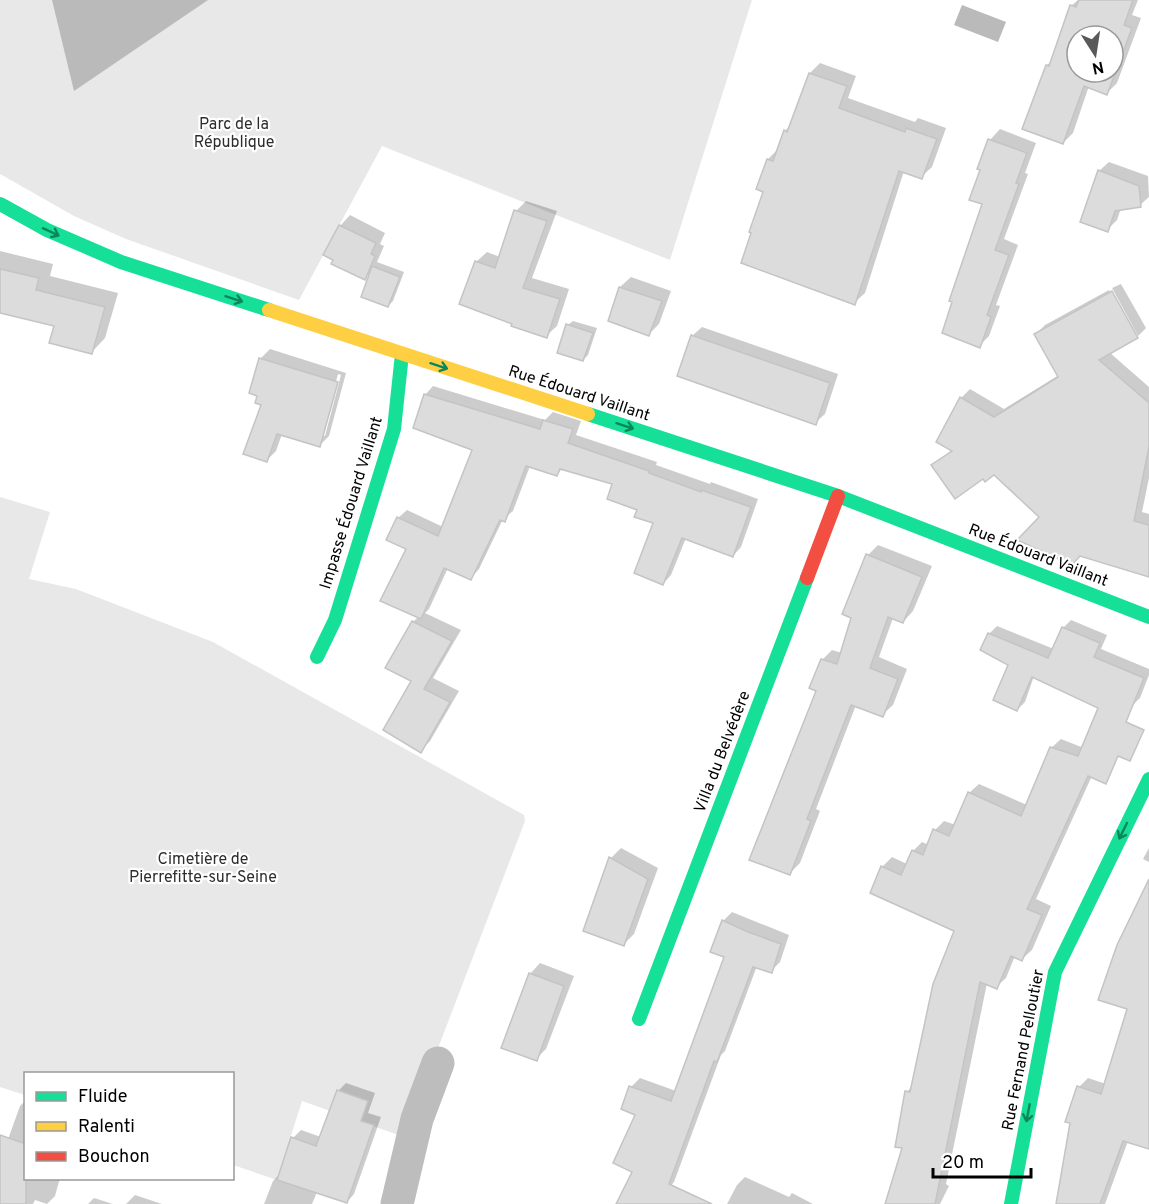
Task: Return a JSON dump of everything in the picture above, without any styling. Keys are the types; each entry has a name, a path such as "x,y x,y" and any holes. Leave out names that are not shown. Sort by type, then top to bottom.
{"street":[{"name":"Rue Édouard Vaillant","path":"0,204 47,230 121,262 838,496 1149,617"},
{"name":"Impasse Édouard Vaillant","path":"317,657 334,620 394,429 402,354"},
{"name":"Villa du Belvédère","path":"639,1019 838,496"},
{"name":"Rue Fernand Pelloutier","path":"1011,1204 1055,972 1149,779"},
{"path":"397,1204 417,1119 438,1063"}],"green space":[{"name":"Parc de la République","path":"0,0 752,0 670,260 382,146 299,300 126,239 74,216 0,174"},
{"name":"Cimetière de Pierrefitte-sur-Seine","path":"0,497 50,512 29,579 76,589 213,642 524,815 525,821 404,1137 302,1101 277,1180 234,1165 234,1072 24,1072 24,1095 0,1087"}],"shaded area":[{"path":"52,0 208,0 74,91"},
{"path":"962,5 1006,22 998,42 954,25"}],"building":[{"path":"1079,0 1133,0 1124,24 1065,24 1065,84 1111,84 1107,95 1084,86 1063,144 1022,129 1046,65 1049,66 1070,5 1076,7"},
{"path":"1125,25 1132,28 1125,47"},
{"path":"809,73 847,86 839,108 905,132 906,128 937,139 922,179 899,171 855,305 741,263 763,192 756,189 767,159 773,161 784,130 787,132"},
{"path":"988,139 1027,153 1016,183 1019,184 995,250 1009,255 987,315 991,317 980,348 942,333 952,302 949,301 982,204 969,200"},
{"path":"1098,170 1139,186 1141,207 1115,211 1108,232 1080,222"},
{"path":"514,210 547,221 523,288 560,299 547,338 459,304 475,261 495,268"},
{"path":"339,225 376,243 371,254 375,256 365,280 331,264 333,260 323,255"},
{"path":"372,266 400,277 388,307 361,297"},
{"path":"0,269 39,278 36,290 105,307 92,354 49,343 54,326 0,313"},
{"path":"619,287 662,301 649,336 608,321"},
{"path":"1112,291 1138,338 1099,360 1149,403 1149,447 1134,521 1149,525 1149,577 1080,556 1072,565 1017,540 1039,517 994,475 985,482 983,479 955,499 931,465 952,451 936,442 960,397 994,417 1058,377 1034,334"},
{"path":"566,324 593,333 583,361 557,353"},
{"path":"691,335 830,383 816,425 677,376"},
{"path":"259,358 338,382 320,447 277,434 267,462 243,454 261,405 255,403 257,396 249,393"},
{"path":"424,394 540,429 543,420 573,429 568,443 701,492 701,490 751,507 733,557 682,538 663,585 634,573 653,523 634,517 637,510 607,499 612,484 560,469 557,476 526,466 505,522 500,520 471,580 444,568 421,619 380,601 406,549 386,540 397,517 438,536 472,450 413,428"},
{"path":"866,554 922,577 903,623 888,617 870,668 898,679 883,717 851,705 807,819 811,821 790,875 749,860 816,691 809,688 821,659 837,664 851,618 842,614"},
{"path":"412,621 452,641 424,689 450,702 421,753 383,730 411,681 385,668"},
{"path":"1062,627 1100,643 1094,657 1144,678 1126,722 1144,730 1130,761 1118,756 1106,784 1088,776 1027,909 1042,915 1022,961 1011,956 997,989 980,982 935,1204 885,1204 902,1148 895,1147 905,1091 910,1092 933,984 954,931 870,893 881,866 901,875 912,850 923,855 933,829 949,836 968,792 1021,816 1050,747 1078,756 1098,708 1032,677 1017,711 993,700 1008,665 980,650 988,633 1048,658"},
{"path":"609,857 648,879 624,946 583,931"},
{"path":"1149,879 1149,1149 1123,1141 1100,1204 1056,1204 1070,1123 1065,1122 1077,1086 1101,1094 1127,1009 1098,1000 1117,945"},
{"path":"722,920 781,944 772,973 753,967 717,1062 714,1061 669,1184 712,1204 616,1204 632,1172 613,1163 635,1115 621,1109 629,1086 671,1101 724,957 710,952"},
{"path":"529,973 564,986 537,1061 501,1048"},
{"path":"337,1090 368,1101 361,1121 374,1125 347,1203 277,1180 291,1137 316,1146"},
{"path":"0,1135 24,1143 26,1204 0,1204"}],"traffic: fast":[{"path":"0,204 47,230 121,262 269,310"},
{"path":"317,657 335,620 394,429 402,354"},
{"path":"588,414 838,496 1149,617"},
{"path":"639,1019 807,578"},
{"path":"1011,1204 1055,972 1149,779"}],"traffic: slow":[{"path":"269,310 588,414"}],"traffic: jam":[{"path":"807,578 838,496"}]}
